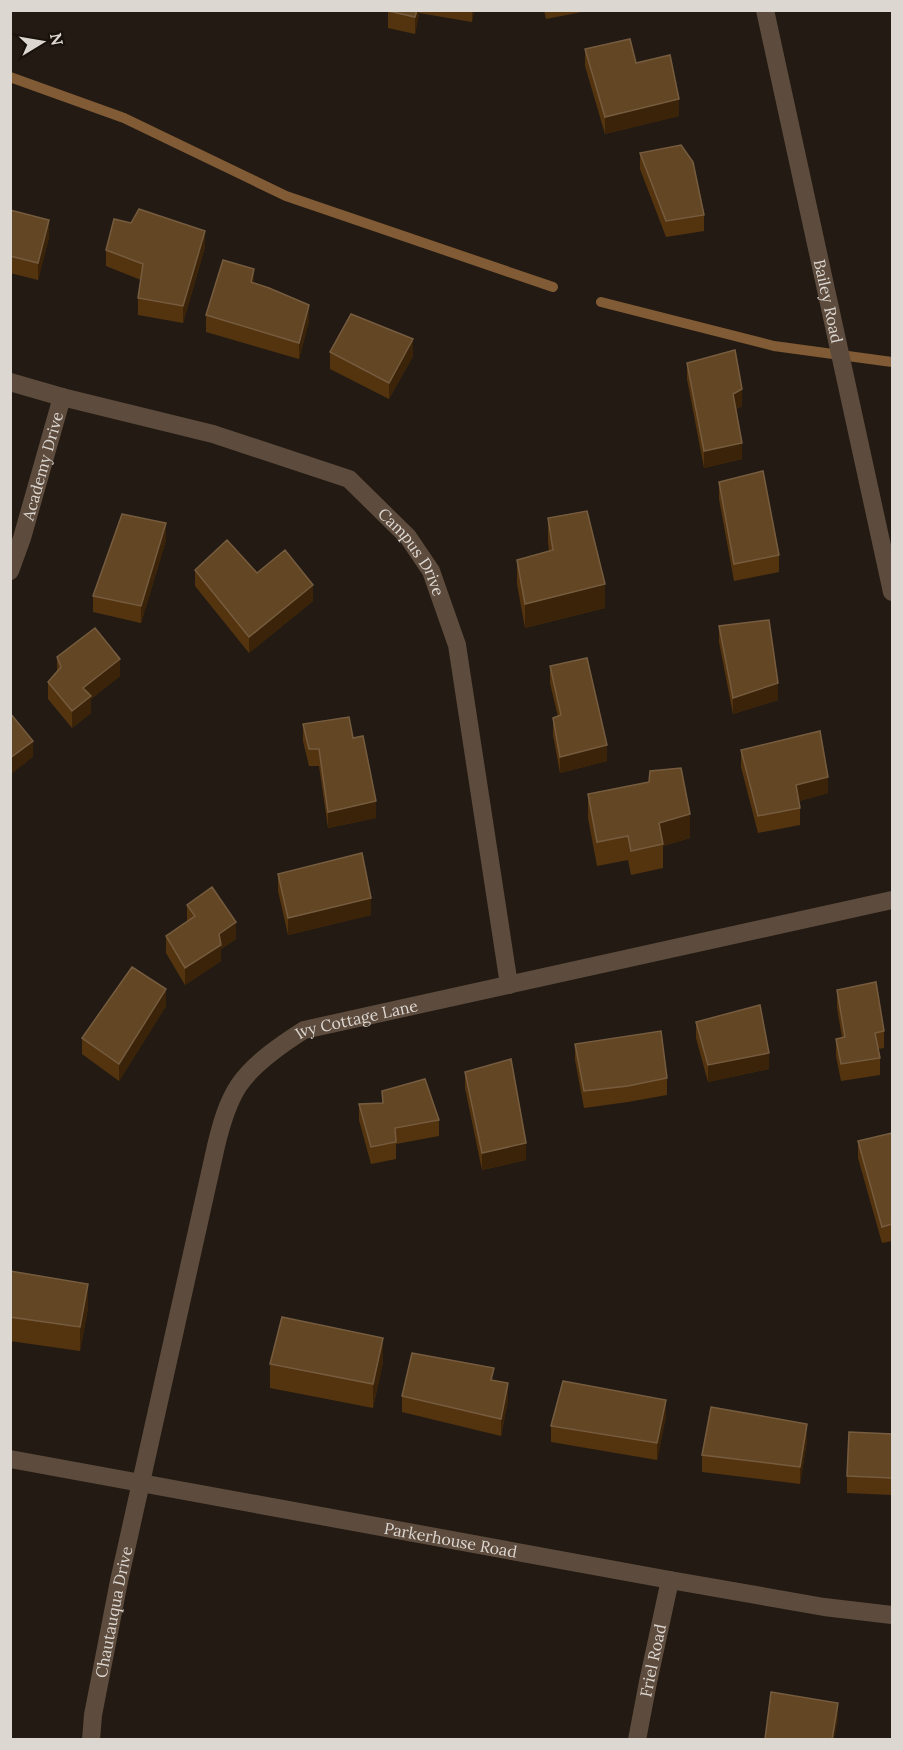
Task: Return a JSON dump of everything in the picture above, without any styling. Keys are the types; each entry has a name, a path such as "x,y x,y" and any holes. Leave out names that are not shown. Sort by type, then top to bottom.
{"street":[{"name":"Bailey Road","path":"765,10 892,592"},
{"name":"Campus Drive","path":"10,382 213,434 349,479 408,537 431,571 457,645 509,985"},
{"name":"Academy Drive","path":"10,571 22,538 62,397"},
{"name":"Ivy Cottage Lane","path":"141,1483 224,1116 240,1084 283,1044 304,1030 892,900"},
{"name":"Parkerhouse Road","path":"10,1459 670,1581 824,1607 892,1615"},
{"name":"Chautauqua Drive","path":"91,1740 93,1715 119,1581 141,1483"},
{"name":"Friel Road","path":"637,1740 670,1581"}],"building":[{"path":"388,10 417,10 415,17"},
{"path":"630,39 636,63 670,55 679,99 605,117 585,49"},
{"path":"681,145 693,162 704,215 666,221 640,153"},
{"path":"139,209 205,231 183,306 138,298 143,264 106,250 114,219 131,223"},
{"path":"10,210 49,220 38,263 10,256"},
{"path":"223,260 254,269 251,282 309,305 299,343 206,315"},
{"path":"351,314 413,339 389,383 330,352"},
{"path":"735,350 742,389 733,394 742,443 704,451 687,363"},
{"path":"763,471 779,555 734,564 719,482"},
{"path":"587,511 605,584 525,604 517,560 553,550 548,518"},
{"path":"122,514 166,523 141,606 93,596"},
{"path":"227,540 257,573 285,550 313,585 249,637 195,570"},
{"path":"769,620 778,683 733,698 719,626"},
{"path":"95,628 120,659 83,688 91,696 72,711 48,682 61,667 57,657"},
{"path":"587,658 607,745 560,757 553,718 561,715 550,666"},
{"path":"10,713 33,741 10,758"},
{"path":"349,717 353,738 363,736 376,801 328,812 319,749 309,749 303,724"},
{"path":"820,731 828,777 796,785 800,808 758,816 741,750"},
{"path":"681,768 690,814 659,823 663,844 631,851 628,836 597,842 588,794 649,782 650,771"},
{"path":"362,853 371,898 288,918 278,874"},
{"path":"212,887 236,922 219,934 221,945 185,968 166,936 195,916 187,905"},
{"path":"132,967 166,989 119,1064 82,1038"},
{"path":"876,982 884,1031 875,1033 880,1058 841,1064 836,1039 845,1037 837,990"},
{"path":"760,1005 769,1053 708,1065 696,1022"},
{"path":"661,1031 667,1078 628,1086 584,1091 575,1044"},
{"path":"511,1059 526,1143 482,1153 465,1072"},
{"path":"425,1079 439,1120 395,1128 396,1142 371,1147 359,1104 383,1103 382,1091"},
{"path":"892,1133 892,1224 882,1227 858,1141"},
{"path":"10,1271 88,1284 80,1327 10,1317"},
{"path":"282,1317 383,1338 373,1384 270,1364"},
{"path":"412,1353 494,1368 491,1380 508,1383 501,1419 402,1396"},
{"path":"563,1381 666,1400 657,1443 551,1426"},
{"path":"711,1407 807,1424 800,1467 702,1455"},
{"path":"849,1432 892,1434 892,1478 847,1476"},
{"path":"771,1692 838,1703 832,1740 765,1739"}],"waterway":[{"path":"10,77 124,118 286,196 553,287"},
{"path":"601,302 774,346 892,362"}]}
